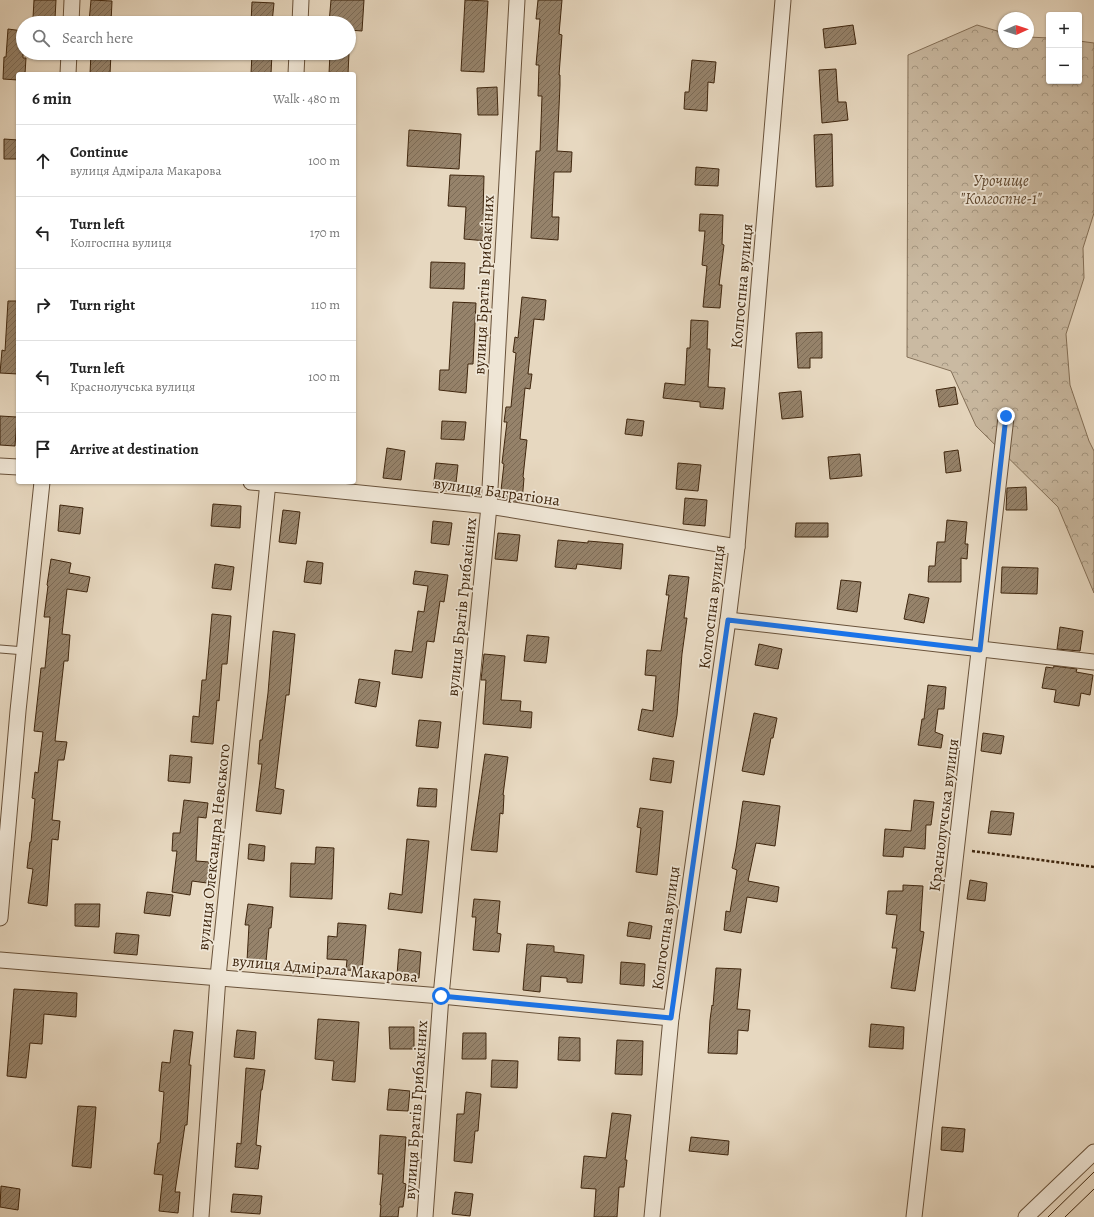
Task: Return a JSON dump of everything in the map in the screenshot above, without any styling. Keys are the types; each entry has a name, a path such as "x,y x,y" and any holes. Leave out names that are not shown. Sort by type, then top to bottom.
{"street":[{"path":"71,16 72,0"},
{"path":"300,16 301,0"},
{"name":"вулиця Братів Грибакіних","path":"425,1217 441,996 489,506 517,0"},
{"name":"Колгоспна вулиця","path":"652,1217 671,1018 728,620 737,547 783,0"},
{"path":"68,72 69,60"},
{"path":"296,72 297,60"},
{"name":"Краснолучська вулиця","path":"914,1217 1006,416"},
{"path":"0,466 16,467"},
{"path":"0,918 5,806 25,651 42,484"},
{"name":"вулиця Олександра Невського","path":"201,1217 218,977 268,484"},
{"name":"вулиця Багратіона","path":"278,484 489,506 737,547"},
{"path":"728,620 1094,662"},
{"name":"вулиця Адмірала Макарова","path":"0,960 441,996 671,1018"},
{"path":"1026,1217 1094,1152"}],"lane":[{"path":"0,648 25,651"}],"path":[{"path":"957,849 1094,867"}],"green space":[{"name":"Урочище \"Колгоспне-1\"","path":"977,25 998,31 998,48 1034,48 1034,37 1046,38 1046,84 1082,84 1082,41 1094,43 1094,213 1083,248 1084,278 1066,334 1070,385 1089,441 1094,451 1094,593 1058,507 976,426 951,371 907,357 908,55"}],"building":[{"path":"34,0 56,0 55,16 33,16"},
{"path":"91,0 112,1 111,16 90,16"},
{"path":"331,0 364,0 362,31 356,31 356,16 330,16"},
{"path":"465,0 488,1 484,72 461,71"},
{"path":"538,0 562,0 559,34 562,35 559,75 560,85 557,151 572,152 571,172 554,172 552,217 559,217 558,240 531,238 536,151 540,151 542,96 538,96 539,65 536,65 540,19 536,19"},
{"path":"252,2 274,3 273,16 251,16"},
{"path":"853,25 856,44 825,48 823,29"},
{"path":"8,29 16,30 16,60 26,60 25,72 16,72 16,80 3,79 4,57 6,57"},
{"path":"91,60 111,60 110,72 90,72"},
{"path":"252,60 272,60 271,72 251,72"},
{"path":"330,60 349,60 348,72 329,72"},
{"path":"692,60 716,62 714,83 708,82 707,111 684,109 685,92 689,92"},
{"path":"836,69 838,102 846,102 848,120 822,123 819,70"},
{"path":"497,87 498,115 478,115 477,88"},
{"path":"409,130 461,134 459,169 407,166"},
{"path":"832,134 833,186 816,187 814,135"},
{"path":"4,139 16,140 16,159 4,159"},
{"path":"696,167 719,169 718,186 695,185"},
{"path":"450,175 484,176 483,214 489,215 487,241 464,239 466,207 448,206"},
{"path":"700,214 723,215 722,244 724,245 719,285 722,285 720,308 703,307 707,266 702,265 705,231 699,231"},
{"path":"431,262 465,263 464,289 430,288"},
{"path":"522,297 546,300 544,320 534,319 528,374 532,374 530,389 525,388 520,439 527,440 522,502 500,499 504,464 502,463 507,422 504,422 506,407 511,407 516,353 513,352 515,337 518,338"},
{"path":"8,301 16,301 16,374 0,373 2,350 5,351"},
{"path":"453,302 476,303 473,364 468,364 466,393 439,390 440,370 449,370"},
{"path":"691,320 708,321 707,349 710,349 708,387 725,388 723,409 700,407 700,402 663,398 665,383 685,385 687,348 690,348"},
{"path":"822,332 822,358 810,358 810,368 798,368 796,333"},
{"path":"955,387 958,404 939,407 936,390"},
{"path":"801,391 803,417 782,419 779,393"},
{"path":"0,416 16,417 15,446 0,445"},
{"path":"627,419 644,421 642,436 625,434"},
{"path":"442,421 466,422 464,440 441,439"},
{"path":"387,448 405,451 401,480 383,478"},
{"path":"958,450 961,471 946,473 944,452"},
{"path":"860,454 862,476 830,479 828,457"},
{"path":"436,463 458,465 455,492 433,489"},
{"path":"678,463 701,465 698,491 676,489"},
{"path":"1026,487 1027,510 1006,510 1007,488"},
{"path":"685,498 707,500 705,526 683,524"},
{"path":"213,504 241,506 240,528 211,526"},
{"path":"60,505 83,508 80,534 58,531"},
{"path":"283,510 300,512 296,544 279,542"},
{"path":"947,520 967,522 965,544 968,544 967,559 961,558 961,582 928,582 929,566 935,566 937,542 945,542"},
{"path":"433,521 452,523 449,545 431,543"},
{"path":"796,523 828,523 828,537 795,537"},
{"path":"498,533 520,535 517,561 495,559"},
{"path":"558,540 623,544 621,569 577,564 576,569 555,567"},
{"path":"51,559 71,563 69,573 90,577 87,592 67,589 62,634 70,635 68,661 64,661 55,741 67,742 64,760 58,760 52,820 60,821 58,840 52,839 47,906 28,903 33,869 27,868 35,799 32,798 35,772 38,773 43,732 34,731 41,668 45,668 50,617 44,617"},
{"path":"307,561 323,563 321,584 304,582"},
{"path":"215,564 234,567 231,590 212,588"},
{"path":"1002,567 1038,568 1037,594 1001,593"},
{"path":"415,571 448,575 444,602 440,601 434,642 427,641 422,678 392,674 395,650 412,652 418,611 424,612 428,586 413,584"},
{"path":"669,575 689,577 684,618 687,618 682,654 677,715 673,737 638,730 642,709 653,711 656,676 645,675 647,650 661,651 669,595 666,595"},
{"path":"841,580 861,582 857,612 837,609"},
{"path":"909,594 929,598 924,623 904,619"},
{"path":"212,614 231,616 227,664 222,664 213,744 191,742 193,716 199,717 202,680 206,680"},
{"path":"1060,627 1083,631 1080,651 1057,649"},
{"path":"273,631 295,634 289,695 286,695 275,788 284,790 281,814 256,811 262,764 258,764 260,740 262,740 268,693"},
{"path":"527,635 549,637 546,663 524,661"},
{"path":"759,644 782,649 778,669 755,665"},
{"path":"484,654 505,656 501,700 521,701 520,711 532,712 531,728 483,724 486,680 481,680"},
{"path":"1054,666 1077,669 1076,672 1093,675 1090,695 1081,693 1079,706 1054,702 1056,690 1042,688 1046,667 1053,668"},
{"path":"359,679 380,682 376,707 355,703"},
{"path":"928,685 946,687 944,709 938,709 935,732 943,735 941,748 918,745 922,719 924,719"},
{"path":"754,713 777,718 773,738 771,738 764,775 742,771"},
{"path":"419,720 441,722 438,748 416,746"},
{"path":"983,733 1004,736 1001,754 981,751"},
{"path":"485,754 508,757 503,795 503,814 500,813 497,852 471,850"},
{"path":"170,755 192,757 190,783 168,781"},
{"path":"653,758 674,761 671,783 650,780"},
{"path":"419,788 437,789 436,807 417,806"},
{"path":"184,800 208,803 206,818 198,817 196,861 209,862 207,883 192,881 190,895 172,892 177,851 172,851 173,833 180,833"},
{"path":"914,800 934,802 931,825 926,825 925,849 904,847 903,857 883,856 885,829 911,831"},
{"path":"743,801 780,806 775,846 756,843 748,881 779,887 777,902 747,897 741,933 724,930 726,911 730,912 737,870 732,868"},
{"path":"640,808 663,811 657,875 636,872 641,828 637,827"},
{"path":"991,811 1014,813 1011,835 988,833"},
{"path":"407,839 429,841 422,913 388,909 390,893 402,895"},
{"path":"249,844 265,846 264,861 248,859"},
{"path":"316,847 334,848 332,899 290,897 291,863 315,864"},
{"path":"970,880 987,883 985,901 967,899"},
{"path":"903,885 923,886 920,931 924,932 915,991 891,988 897,948 892,948 897,915 886,914 888,891 903,891"},
{"path":"147,892 173,895 170,916 144,913"},
{"path":"474,899 500,901 497,933 501,934 499,952 473,950 476,917 472,917"},
{"path":"75,904 100,904 99,927 75,926"},
{"path":"248,904 273,907 271,928 269,928 266,962 247,961 249,925 245,925"},
{"path":"629,922 652,926 650,939 627,936"},
{"path":"338,923 366,925 362,971 346,970 347,960 327,959 328,936 337,937"},
{"path":"116,933 139,935 137,955 114,953"},
{"path":"527,944 554,946 554,952 584,955 582,983 567,982 567,978 541,976 540,992 523,990"},
{"path":"399,949 421,952 419,978 397,975"},
{"path":"621,962 645,964 644,986 620,984"},
{"path":"716,968 741,969 737,1009 750,1010 748,1031 738,1030 737,1054 708,1053"},
{"path":"14,989 77,993 76,1017 44,1014 42,1044 30,1043 26,1078 7,1076"},
{"path":"318,1019 359,1022 355,1082 332,1080 334,1061 315,1059"},
{"path":"871,1024 904,1027 903,1049 869,1047"},
{"path":"389,1027 414,1027 414,1049 390,1049"},
{"path":"174,1030 193,1032 189,1065 191,1065 187,1125 185,1125 175,1192 180,1192 178,1213 159,1211 163,1175 154,1174 158,1143 160,1143 164,1092 159,1091 162,1062 170,1063"},
{"path":"237,1030 256,1032 254,1059 234,1057"},
{"path":"463,1033 486,1033 486,1059 462,1059"},
{"path":"559,1037 580,1038 580,1061 558,1060"},
{"path":"617,1040 643,1041 642,1075 615,1074"},
{"path":"492,1060 518,1061 517,1088 491,1087"},
{"path":"246,1068 265,1070 261,1090 256,1145 261,1146 258,1169 235,1167 237,1143 241,1144"},
{"path":"389,1089 410,1091 408,1111 387,1110"},
{"path":"466,1092 481,1094 478,1131 475,1131 472,1163 454,1161 457,1114 464,1114"},
{"path":"78,1106 96,1107 91,1168 72,1166"},
{"path":"612,1113 631,1115 625,1160 627,1160 624,1187 619,1187 617,1217 594,1217 596,1189 581,1188 584,1156 606,1158"},
{"path":"942,1127 965,1129 963,1152 941,1150"},
{"path":"380,1135 406,1137 403,1183 406,1184 403,1207 399,1207 398,1217 380,1217 383,1174 378,1174"},
{"path":"691,1137 729,1141 728,1155 689,1151"},
{"path":"1,1186 20,1189 18,1210 0,1207"},
{"path":"455,1192 473,1194 470,1216 452,1214"},
{"path":"233,1194 262,1196 260,1214 231,1212"}],"tram line":[{"path":"1048,1217 1094,1172"},
{"path":"1065,1217 1094,1189"}],"route":[{"path":"441,996 671,1018 728,620 980,650 1006,416"}]}
